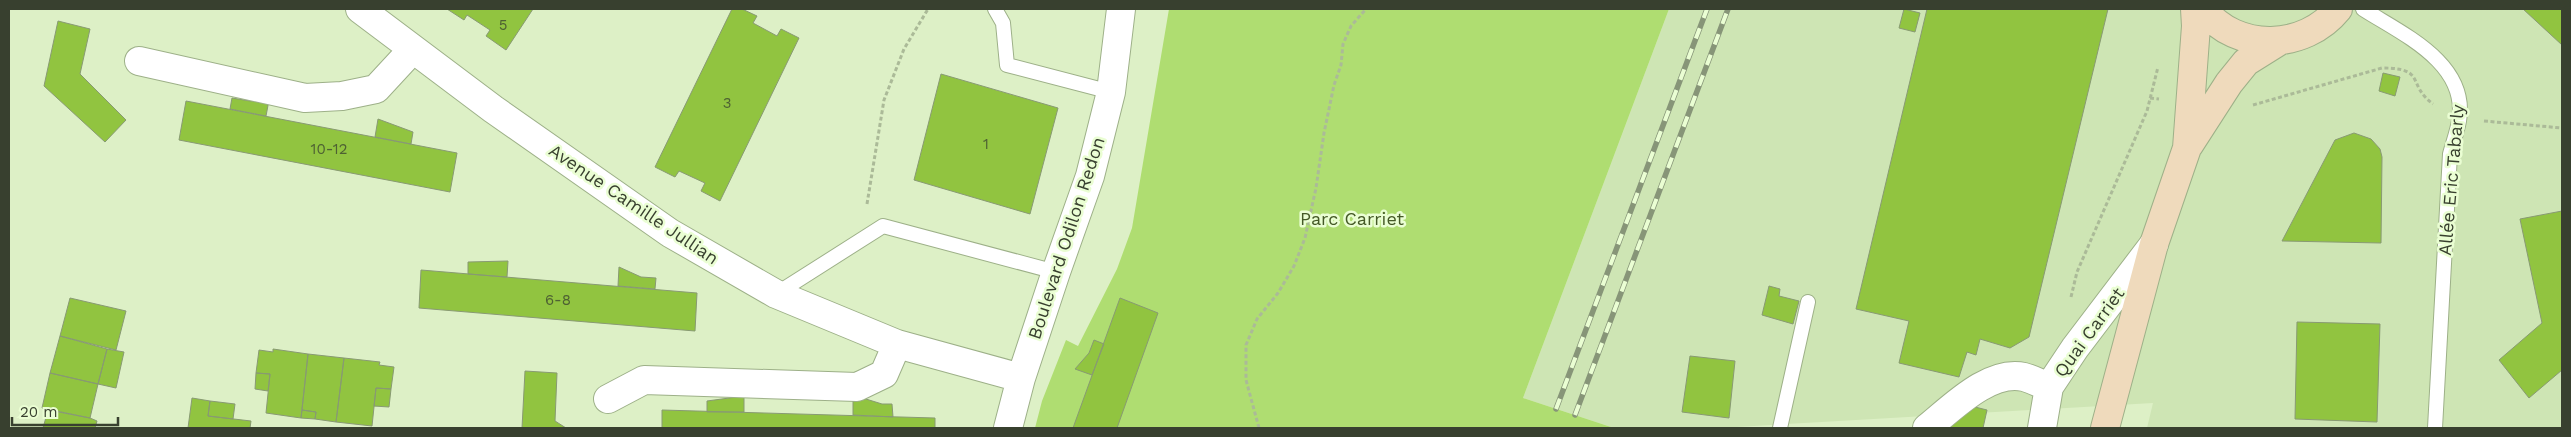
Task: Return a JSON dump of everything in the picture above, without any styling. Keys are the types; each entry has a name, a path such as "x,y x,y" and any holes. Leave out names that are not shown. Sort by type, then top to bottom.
{"main road":[{"name":"Quai Carriet","path":"2187,148 2196,26 2195,9"},
{"path":"2203,9 2210,17 2230,31 2253,40 2278,42 2305,35 2329,20 2338,9"},
{"name":"Quai Carriet","path":"2105,428 2154,244 2187,148 2229,83 2246,62 2278,42"}],"street":[{"name":"Avenue Camille Jullian","path":"360,9 493,109 670,232 776,294 897,344 1021,378"},
{"name":"Boulevard Odilon Redon","path":"1008,428 1021,378 1090,176 1111,92 1121,9"},
{"path":"139,60 305,98 342,96 376,89 414,49"},
{"name":"Quai Carriet","path":"2042,428 2049,387 2075,348 2154,244"},
{"path":"608,400 644,380 858,386 884,374 897,344"},
{"path":"1927,428 1975,389 1999,379 2022,377 2049,387"}],"lane":[{"path":"995,9 1003,23 1007,65 1111,92"},
{"name":"Allée Eric Tabarly","path":"2363,9 2432,53 2457,84 2459,120 2450,154 2435,428"},
{"path":"776,294 883,226 1056,272"},
{"path":"1780,428 1808,302"}],"path":[{"path":"859,242 872,182 884,100 904,49 928,9"},
{"path":"1259,428 1246,380 1246,345 1257,320 1278,293 1294,266 1305,238 1326,124 1341,65 1343,44 1351,26 1366,9"},
{"path":"2213,109 2236,110 2382,68 2402,68 2414,75 2423,96"},
{"path":"2070,298 2077,272 2147,111 2150,98"},
{"path":"2493,124 2562,128"}],"shaded area":[{"path":"1669,9 2562,9 2562,428 2147,428 2153,403 1719,428 1614,428 1523,398"}],"green space":[{"name":"Parc Carriet","path":"1169,9 1669,9 1523,398 1614,428 1035,428 1042,401 1066,340 1078,346 1117,269 1132,228"}],"building":[{"path":"447,9 533,9 506,50 486,36 490,30 467,15 464,20"},
{"path":"732,9 742,9 757,16 753,23 777,36 781,29 799,38 720,201 701,191 705,183 679,171 675,177 655,167"},
{"path":"1904,9 1920,13 1915,32 1899,28"},
{"path":"1927,9 2108,9 2029,337 2010,348 1980,339 1976,355 1967,352 1959,377 1899,363 1909,321 1856,309"},
{"path":"2523,9 2562,9 2562,45"},
{"path":"58,21 90,29 80,74 126,120 105,142 44,86"},
{"path":"2383,73 2400,77 2395,96 2379,91"},
{"path":"941,74 1058,108 1030,214 914,180"},
{"path":"232,98 250,101 269,100 266,116 230,109"},
{"path":"186,101 457,153 450,192 179,140"},
{"path":"378,119 413,132 411,144 375,137"},
{"path":"2354,133 2371,139 2380,149 2382,157 2381,243 2282,241 2335,140"},
{"path":"2562,211 2562,370 2529,398 2499,360 2542,323 2520,219"},
{"path":"508,261 507,277 468,274 468,262"},
{"path":"619,267 641,277 656,278 655,289 618,286"},
{"path":"421,270 697,293 695,331 419,308"},
{"path":"1769,286 1780,289 1779,296 1799,301 1793,324 1762,315"},
{"path":"70,298 126,311 116,350 60,336"},
{"path":"1120,298 1158,313 1117,428 1073,428"},
{"path":"2297,322 2380,324 2377,422 2295,419"},
{"path":"60,336 107,349 98,384 50,373"},
{"path":"1094,340 1104,344 1092,375 1075,369 1089,353"},
{"path":"107,349 124,352 116,388 98,384"},
{"path":"273,349 308,354 301,418 266,413 270,374 256,373 259,350 273,352"},
{"path":"308,354 344,358 336,422 315,419 316,412 302,410"},
{"path":"1690,356 1735,361 1729,418 1682,412"},
{"path":"344,358 380,362 379,365 394,367 391,389 376,388 372,426 336,422"},
{"path":"525,371 557,373 555,421 566,428 522,428"},
{"path":"50,373 98,384 90,418 42,408"},
{"path":"256,373 270,374 268,391 255,389"},
{"path":"376,388 391,389 389,407 374,406"},
{"path":"853,395 882,404 892,404 893,417 853,415"},
{"path":"744,396 744,412 707,412 707,401"},
{"path":"192,398 210,401 208,416 251,421 250,428 188,428"},
{"path":"210,401 235,404 233,419 208,416"},
{"path":"1971,406 1987,410 1983,428 1947,428"},
{"path":"48,410 90,418 97,421 95,428 43,428"},
{"path":"302,410 316,412 315,419 301,418"},
{"path":"662,410 935,418 935,428 662,428"}],"railway":[{"path":"1556,409 1707,9"},
{"path":"1575,415 1728,9"}]}
